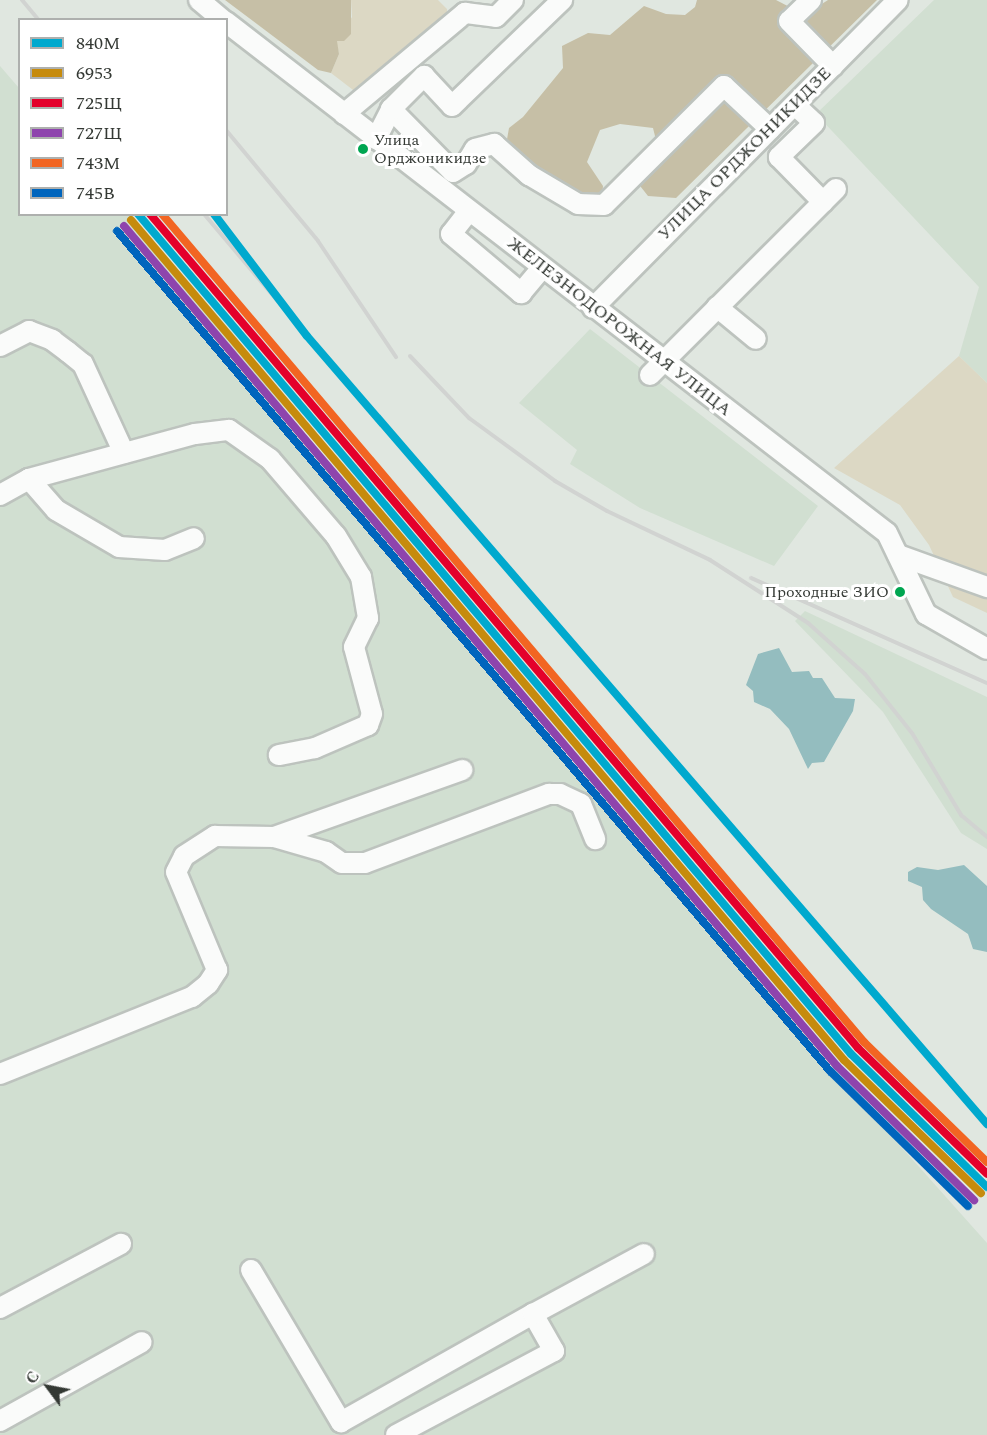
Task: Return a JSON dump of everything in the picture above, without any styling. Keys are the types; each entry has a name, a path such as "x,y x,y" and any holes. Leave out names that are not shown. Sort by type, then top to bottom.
{"street":[{"name":"ЖЕЛЕЗНОДОРОЖНАЯ УЛИЦА","path":"199,0 221,18"},
{"path":"344,114 459,7 496,17 513,0"},
{"path":"376,139 391,110 424,76 452,106 562,0"},
{"path":"811,0 789,21 832,66"},
{"name":"УЛИЦА ОРДЖОНИКИДЗЕ","path":"594,308 898,0"},
{"name":"ЖЕЛЕЗНОДОРОЖНАЯ УЛИЦА","path":"228,23 594,308 656,368 887,533 926,614 987,649"},
{"path":"391,110 453,172 466,164 475,149 494,144 529,175 578,204 604,205 724,86 770,129"},
{"path":"656,368 830,196 779,157 814,123 795,105"},
{"path":"469,211 451,234 521,293 542,268"},
{"path":"717,307 756,339"},
{"path":"0,346 29,331 52,340 68,351 83,364 124,453"},
{"path":"0,495 29,480 124,453 195,434 229,430 287,476 336,536 361,577 368,618 354,647 372,714 368,725 315,748 279,755"},
{"path":"29,480 56,510 119,547 165,550 194,538"},
{"path":"898,555 987,587"},
{"path":"274,837 462,770"},
{"path":"0,1074 192,997 208,984 217,970 176,872 184,856 215,836 274,837 326,852 342,863 365,863 549,794 560,794 581,804 595,839"},
{"path":"0,1308 120,1244"},
{"path":"251,1270 341,1422 532,1314 644,1254"},
{"path":"396,1435 554,1351 532,1314"},
{"path":"0,1421 142,1342"}],"shaded area":[{"path":"225,0 351,0 351,34 344,41 337,41 339,54 331,73 318,70"},
{"path":"351,0 438,0 447,9 447,14 357,93 331,73 339,54 336,41 352,17"},
{"path":"697,0 776,0 805,15 828,0 877,0 676,198 648,196 637,182 656,140 653,128 620,124 600,130 587,162 603,186 602,197 585,196 553,183 506,145 509,128 523,117 563,68 562,46 588,33 610,35 644,6 666,14 685,15 695,7"},
{"path":"934,0 987,0 987,383 959,356 979,287 816,114"},
{"path":"0,66 18,87 18,216 131,216 233,333 306,440 425,563 413,579 491,648 480,663 671,869 871,1113 987,1243 987,1435 0,1435"},
{"path":"590,329 818,506 774,566 640,508 570,464 577,450 519,403"},
{"path":"959,356 987,383 987,613 953,597 929,545 900,505 834,468"},
{"path":"805,611 987,697 987,849 961,833 883,712 795,621"}],"water":[{"path":"779,648 792,672 809,671 813,678 822,678 835,698 855,699 853,711 824,762 812,763 808,769 789,729 770,709 754,702 753,691 746,685 758,654"},
{"path":"964,865 987,886 987,952 973,949 968,934 931,909 923,900 922,887 908,881 908,872 917,867 938,870"}],"railway":[{"path":"22,0 37,18"},
{"path":"228,132 318,241 396,357"},
{"path":"206,216 307,336"},
{"path":"410,356 469,418 555,481 607,511 710,560 808,623 865,674 912,733 961,815 987,837"},
{"path":"751,578 987,683"}],"transit line":[{"name":"840М","path":"140,216 851,1054 987,1187"},
{"name":"725Щ","path":"152,216 858,1048 987,1174"},
{"name":"743М","path":"164,216 864,1042 987,1162"},
{"name":"840М","path":"216,216 307,336 987,1124"},
{"name":"6953","path":"131,220 844,1060 981,1193"},
{"name":"727Щ","path":"124,226 837,1066 974,1200"},
{"name":"745В","path":"117,231 830,1071 968,1206"}],"place":[{"name":"Улица Орджоникидзе","path":"363,149"},
{"name":"Проходные ЗИО","path":"900,592"}]}
